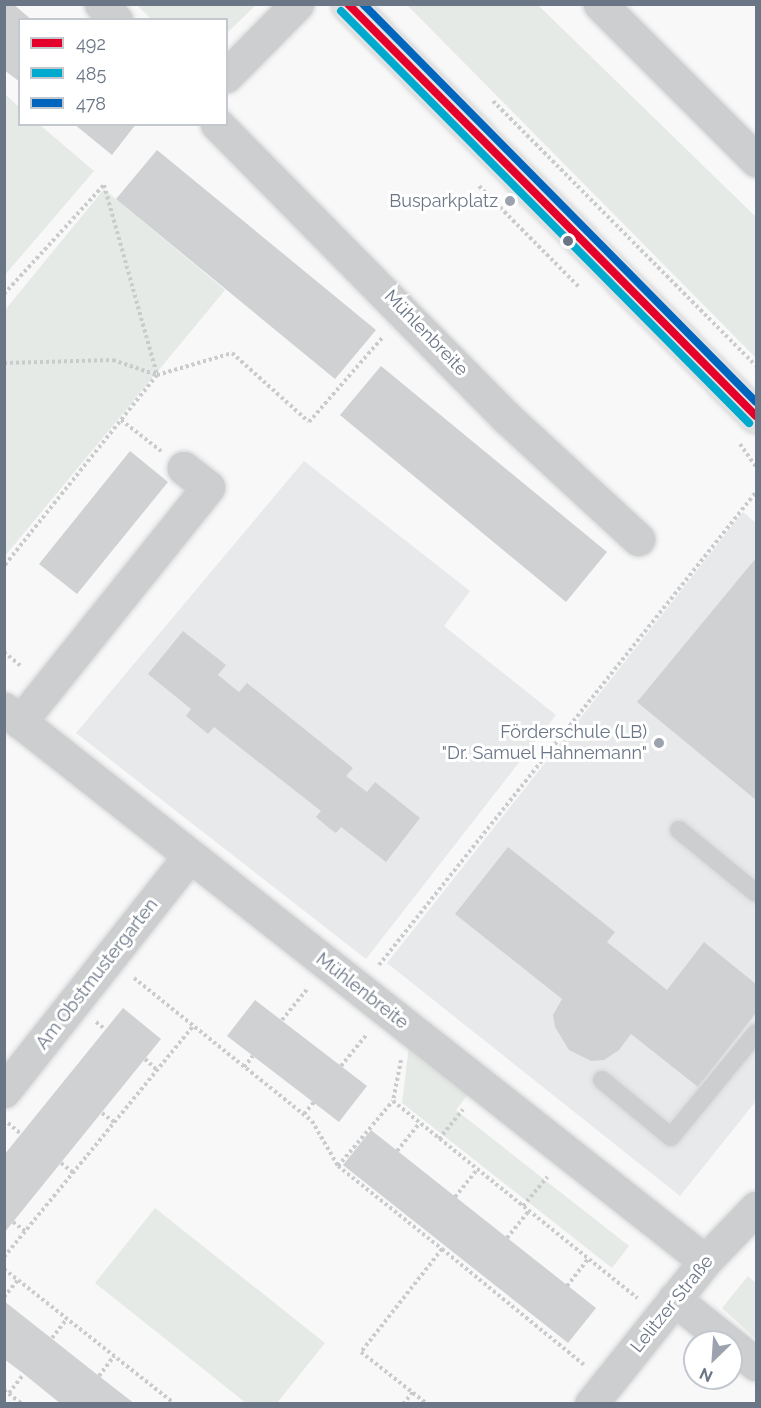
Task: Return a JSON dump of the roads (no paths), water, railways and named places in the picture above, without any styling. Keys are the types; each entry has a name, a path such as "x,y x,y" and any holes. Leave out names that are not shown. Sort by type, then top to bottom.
{"main road":[{"path":"348,4 756,416"}],"street":[{"path":"101,4 114,18"},
{"path":"228,74 297,4"},
{"path":"600,4 756,160"},
{"name":"Mühlenbreite","path":"219,126 405,311 506,417 638,539"},
{"name":"Mühlenbreite","path":"184,468 208,487 12,715 189,857 705,1261"},
{"name":"Am Obstmustergarten","path":"4,1091 189,857"},
{"name":"Lelitzer Straße","path":"591,1404 705,1261 756,1208"},
{"path":"674,1299 713,1330"},
{"path":"743,1354 756,1364"}],"lane":[{"path":"679,830 756,893"},
{"path":"602,1080 671,1137 756,1033"}],"place":[{"name":"Busparkplatz","path":"510,201"},
{"name":"Förderschule (LB) \"Dr. Samuel Hahnemann\"","path":"659,743"}]}
